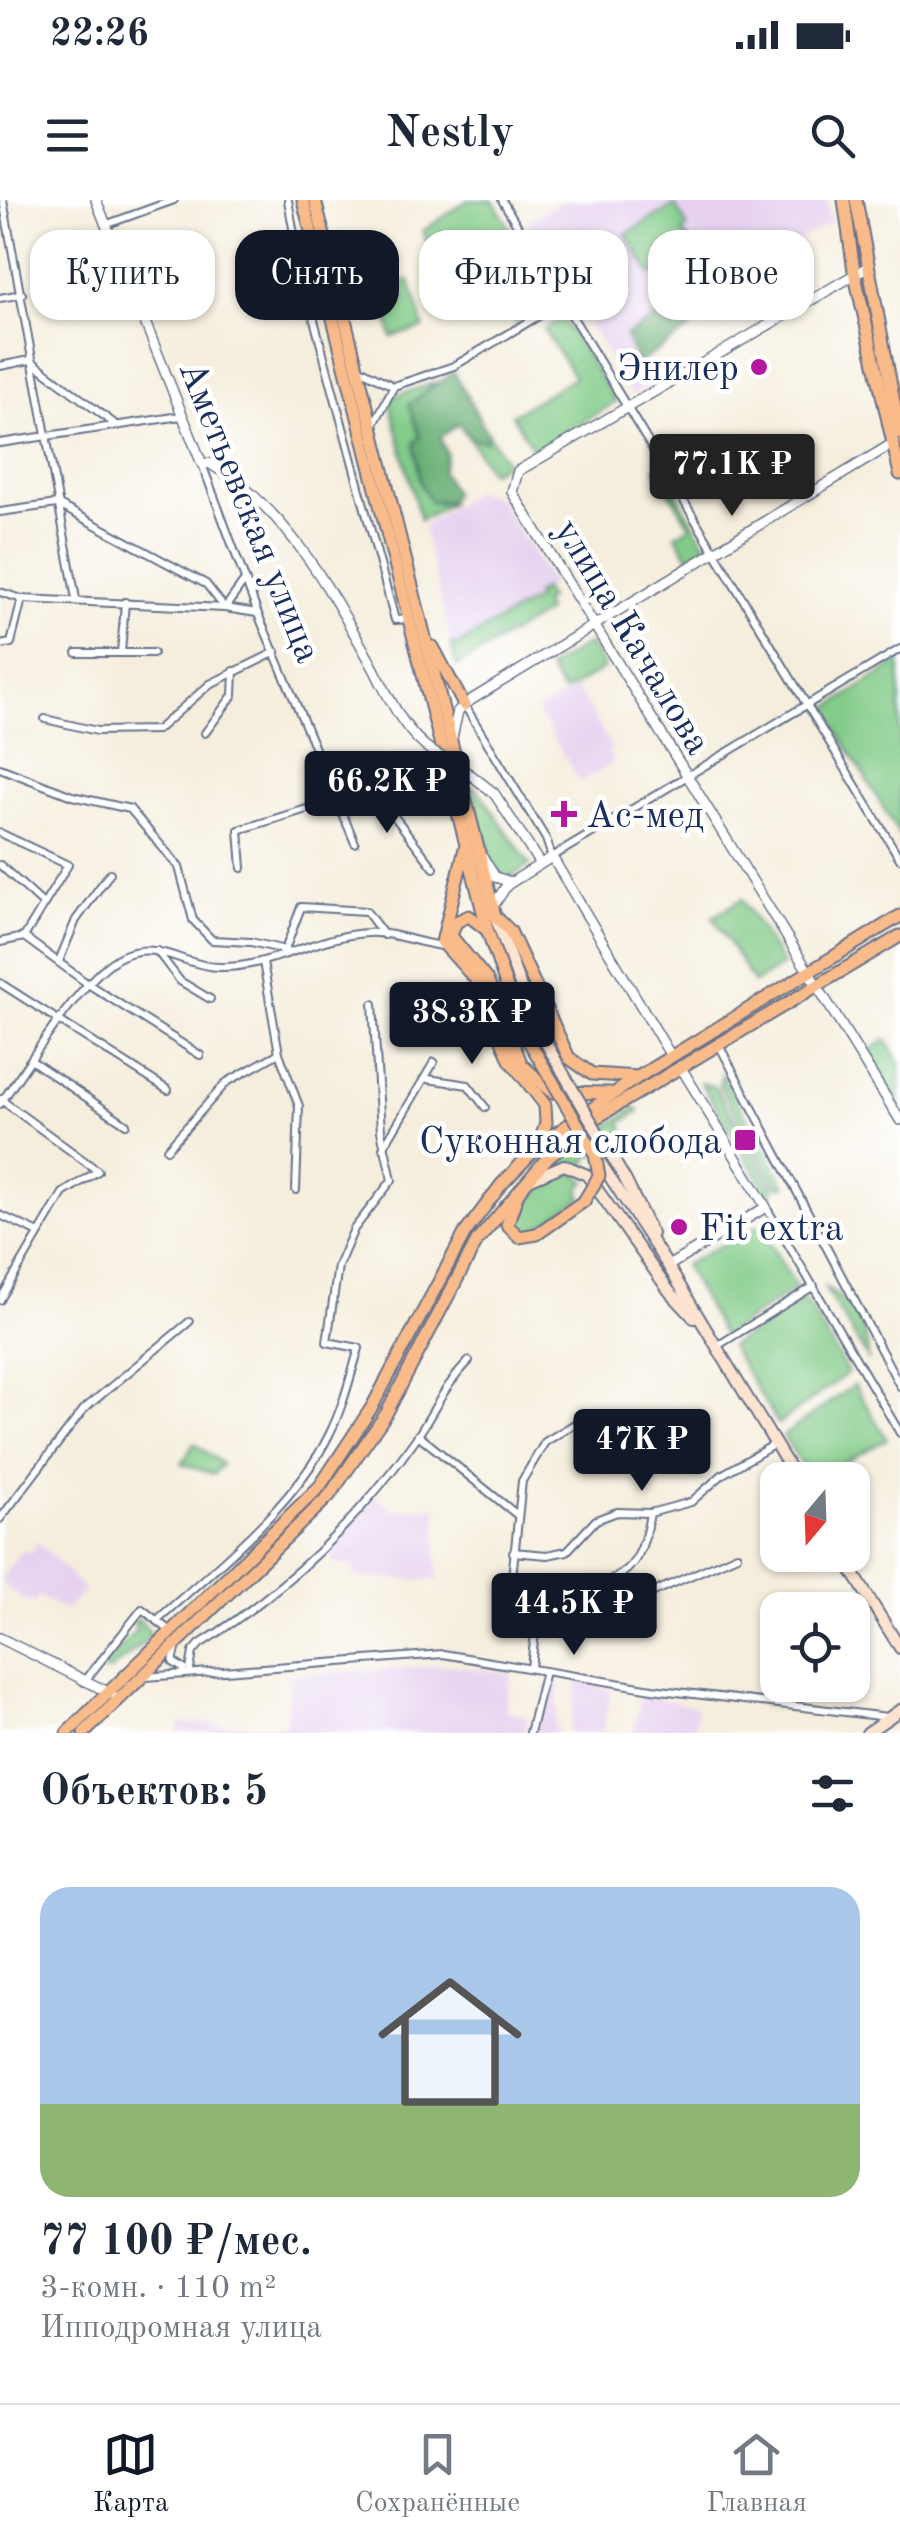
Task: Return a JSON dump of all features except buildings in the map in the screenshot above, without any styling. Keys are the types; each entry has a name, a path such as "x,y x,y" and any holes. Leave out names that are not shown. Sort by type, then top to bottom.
{"main road":[{"path":"303,200 488,932 520,1026 594,1154 668,1266 786,1462"},
{"path":"315,200 494,912 534,1021 626,1181 668,1266"},
{"path":"844,200 896,439 900,474"},
{"path":"856,200 860,270"},
{"path":"426,634 464,705"},
{"path":"465,842 459,880 444,920 444,946 478,982 510,1060 545,1104 546,1123 540,1145"},
{"path":"494,912 510,930 569,1058 592,1074 638,1076"},
{"path":"488,932 469,916 456,922 451,936 487,980 522,1065 552,1092 614,1093"},
{"path":"66,1733 320,1486 372,1408 465,1233 500,1185 540,1145 638,1076 900,916"},
{"path":"84,1733 135,1680 302,1527 361,1454 477,1241 522,1184 594,1118 900,936"},
{"path":"594,1154 598,1176 584,1201 537,1234 518,1238 508,1225 522,1184 564,1165 588,1175 669,1291 707,1332"},
{"path":"853,1572 900,1648"},
{"path":"866,1733 900,1710"}],"street":[{"path":"3,200 76,599"},
{"name":"Аметьевская улица","path":"96,200 258,614 354,843"},
{"path":"104,225 174,200"},
{"path":"288,200 300,268 395,620 409,619"},
{"path":"502,200 520,230"},
{"path":"628,406 860,270"},
{"path":"0,298 22,294"},
{"path":"372,430 380,405 394,386 454,366 532,320"},
{"path":"576,320 900,859"},
{"path":"0,366 30,360 117,426"},
{"path":"356,364 373,378 394,386"},
{"name":"улица Качалова","path":"628,406 518,471 512,480 512,494 900,1120"},
{"path":"0,443 181,416"},
{"path":"452,740 458,711 464,705 896,439"},
{"path":"202,464 218,468 280,522 359,643 404,724 433,752 494,793 540,864"},
{"path":"0,512 57,504 206,584 226,608"},
{"path":"226,608 246,580"},
{"path":"0,592 22,599 226,608 258,614"},
{"path":"0,645 12,643 22,599"},
{"path":"121,653 125,602"},
{"path":"494,912 514,882 540,864 900,649"},
{"path":"45,720 97,731 156,730 191,697 276,652"},
{"path":"77,653 153,653"},
{"path":"205,734 234,695 234,671"},
{"path":"464,705 546,838 552,857 671,1056"},
{"path":"0,768 72,796 130,809 179,867 186,902 202,934 212,940 251,942 285,950"},
{"path":"242,868 239,830 337,800 387,807 434,868"},
{"path":"0,833 68,865 24,936 0,942"},
{"path":"480,853 495,877 514,882"},
{"path":"0,865 42,902"},
{"path":"59,961 76,920 110,873"},
{"path":"285,950 296,914 302,907 315,904 366,911 384,935"},
{"path":"0,1300 63,1193 98,1171 1,1101 88,984 120,956 156,950 190,963 218,967 263,962 285,950 368,932 444,946"},
{"path":"24,936 88,984 200,1055"},
{"path":"156,950 180,980 210,1000"},
{"path":"263,962 279,1053 299,1106 296,1190"},
{"path":"0,983 168,1090"},
{"path":"157,1620 240,1546 304,1473 327,1439 359,1348 327,1342 338,1266 354,1229 391,1184 383,1150 373,1004"},
{"path":"718,1043 900,1386"},
{"path":"166,1149 227,1082 279,1053"},
{"path":"32,1060 126,1124"},
{"path":"383,1150 428,1079 434,1062"},
{"path":"680,1066 900,1432"},
{"path":"428,1079 468,1085 485,1107"},
{"path":"668,1266 766,1207"},
{"path":"0,1215 39,1233"},
{"path":"717,1347 814,1286"},
{"path":"0,1519 84,1409 189,1322"},
{"path":"190,1670 193,1652 200,1644 243,1616 316,1556 418,1436 442,1390 469,1361"},
{"path":"531,1668 536,1632 511,1587 522,1481 545,1442 582,1420"},
{"path":"418,1436 516,1514"},
{"path":"513,1552 547,1556 567,1551 596,1520 617,1512 650,1513 691,1502 723,1474 775,1444"},
{"path":"569,1590 620,1578 645,1544 650,1513"},
{"path":"536,1632 559,1617 620,1608 736,1555"},
{"path":"518,1598 546,1591"},
{"path":"84,1682 142,1609 169,1630"},
{"path":"183,1636 173,1662 190,1670"},
{"path":"0,1638 119,1696"},
{"path":"135,1680 190,1670 434,1654 652,1689 889,1717"},
{"path":"530,1733 545,1671"}],"shaded area":[{"path":"565,200 827,200 831,222 814,231 648,230 648,320 655,320 626,336 632,347 629,350 649,385 632,395 587,320 628,320 628,230 533,230 527,220"},
{"path":"476,491 498,498 552,584 536,594 537,598 456,646 451,644 423,526"},
{"path":"576,688 613,750 608,753 614,763 580,782 537,711"},
{"path":"375,1496 395,1510 437,1507 438,1580 355,1578 354,1566 331,1562 333,1545"},
{"path":"38,1542 85,1589 65,1611 39,1596 34,1603 23,1600 0,1581 20,1552 32,1551"},
{"path":"447,1665 512,1673 505,1710 527,1716 526,1733 177,1733 180,1723 285,1726 291,1675"},
{"path":"549,1677 561,1680 554,1728 561,1733 535,1733"},
{"path":"577,1682 611,1689 603,1733 569,1733"},
{"path":"641,1695 697,1707 694,1733 633,1733"}],"green space":[{"path":"468,200 493,200 511,230 424,230"},
{"path":"675,205 688,228 648,230 648,270 628,233"},
{"path":"410,280 424,328 392,337 388,320 399,320 399,283"},
{"path":"563,320 616,402 534,451 512,415 574,377 544,330"},
{"path":"651,320 685,320 691,329 637,364 626,336"},
{"path":"454,372 487,432 486,441 469,438 459,424 440,437 447,454 442,471 454,493 449,501 431,502 420,483 414,443 420,437 409,404"},
{"path":"437,382 409,405 421,437 431,502 449,504 420,520 389,398"},
{"path":"487,432 506,462 490,472 469,438 486,441"},
{"path":"660,465 707,546 689,557 676,535 690,526 655,468"},
{"path":"543,589 549,598 543,602 547,612 456,667 451,644 456,646 536,599 535,595"},
{"path":"589,643 604,668 563,693 548,668"},
{"path":"900,661 900,836 825,710"},
{"path":"469,786 478,789 530,865 507,879 496,875"},
{"path":"742,899 783,965 754,983 713,917"},
{"path":"886,1039 900,1063 900,1110 866,1053"},
{"path":"722,1074 786,1186 777,1186 719,1085"},
{"path":"701,1083 715,1087 774,1188 770,1197"},
{"path":"635,1107 639,1111 621,1123 626,1134 586,1159 589,1175 555,1164"},
{"path":"566,1168 586,1181 579,1190 582,1198 526,1236 511,1223 546,1181"},
{"path":"759,1225 797,1288 723,1336 684,1265"},
{"path":"825,1288 844,1300 857,1317 868,1359"},
{"path":"805,1299 848,1373 778,1424 730,1346"},
{"path":"854,1385 887,1439 845,1462 800,1462 783,1436"},
{"path":"194,1443 222,1464 214,1474 182,1464"},
{"path":"138,1618 152,1635 110,1671 103,1671 103,1662 109,1661 137,1629 133,1623"}],"place":[{"name":"Энилер","path":"759,367"},
{"name":"Ас-мед","path":"564,814"},
{"name":"Суконная слобода","path":"745,1140"},
{"name":"Fit extra","path":"679,1227"}]}
